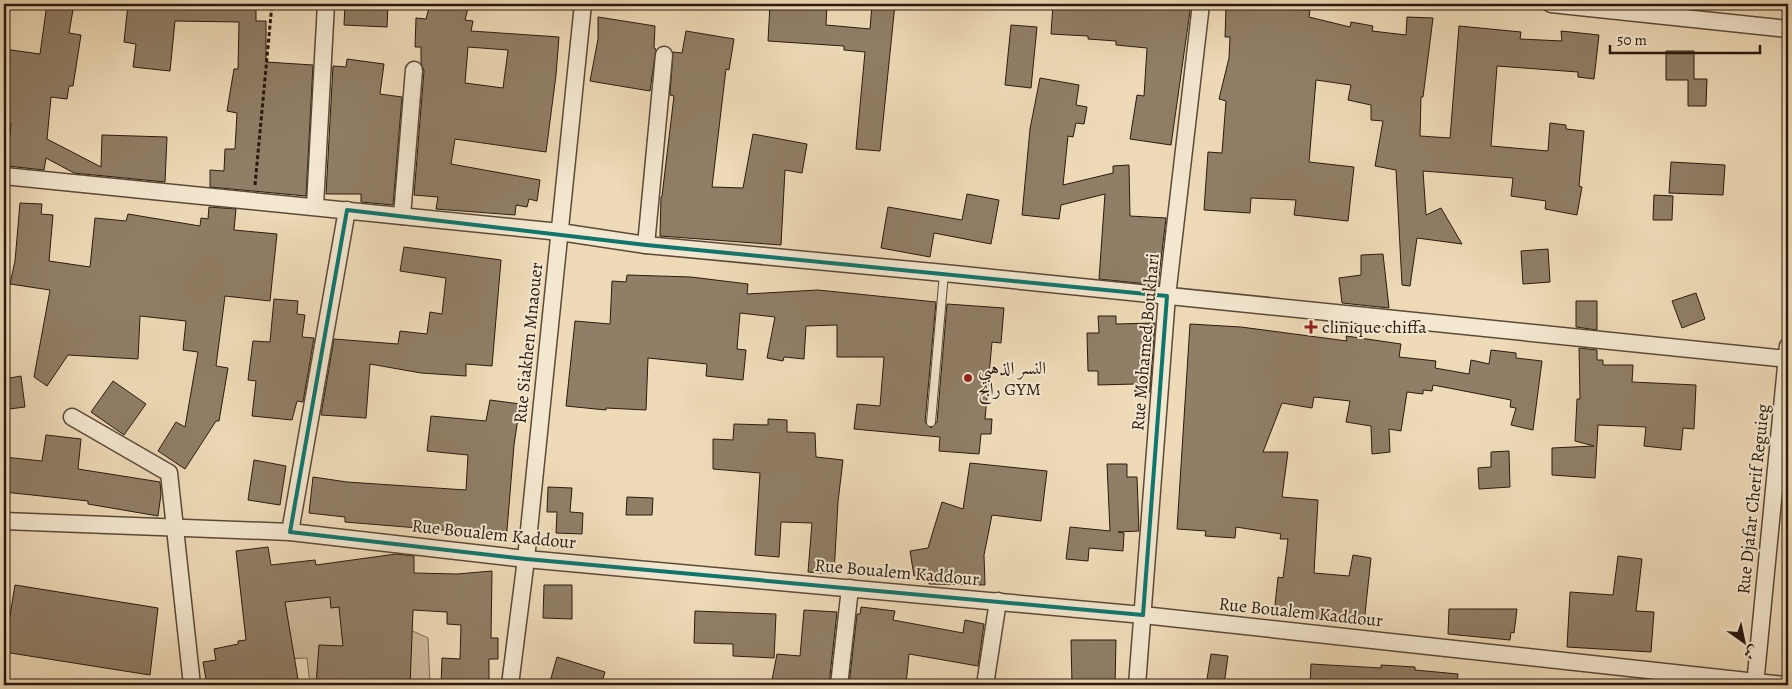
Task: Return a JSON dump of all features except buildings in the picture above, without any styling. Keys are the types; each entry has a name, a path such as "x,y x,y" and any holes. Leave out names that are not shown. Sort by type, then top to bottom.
{"street":[{"path":"315,206 326,4"},
{"name":"Rue Siakhen Mnaouer","path":"510,685 526,559 583,4"},
{"name":"Rue Mohamed Boukhari","path":"1137,685 1167,296 1201,4"},
{"path":"1551,4 1788,29"},
{"path":"646,245 664,55"},
{"path":"402,216 414,70"},
{"path":"4,176 560,232 646,245 1788,355"},
{"path":"290,532 347,210"},
{"name":"Rue Djafar Cherif Reguieg","path":"1755,683 1788,355"},
{"path":"72,417 169,473 192,685"},
{"name":"Rue Boualem Kaddour","path":"4,521 176,526 290,532 526,559 1143,615 1785,685"},
{"path":"839,685 850,588"},
{"path":"985,685 998,601"}],"lane":[{"path":"931,422 944,273"}],"path":[{"path":"254,201 272,4"}],"highlighted area":[{"path":"347,210 646,245 1167,296 1143,615 526,559 290,532"}],"shaded area":[{"path":"339,597 428,638 430,685 310,685 307,658 282,659 279,598"}],"place":[{"name":"clinique chiffa","path":"1311,327"},
{"name":"النسر الذهبي رابح GYM","path":"968,378"}]}
